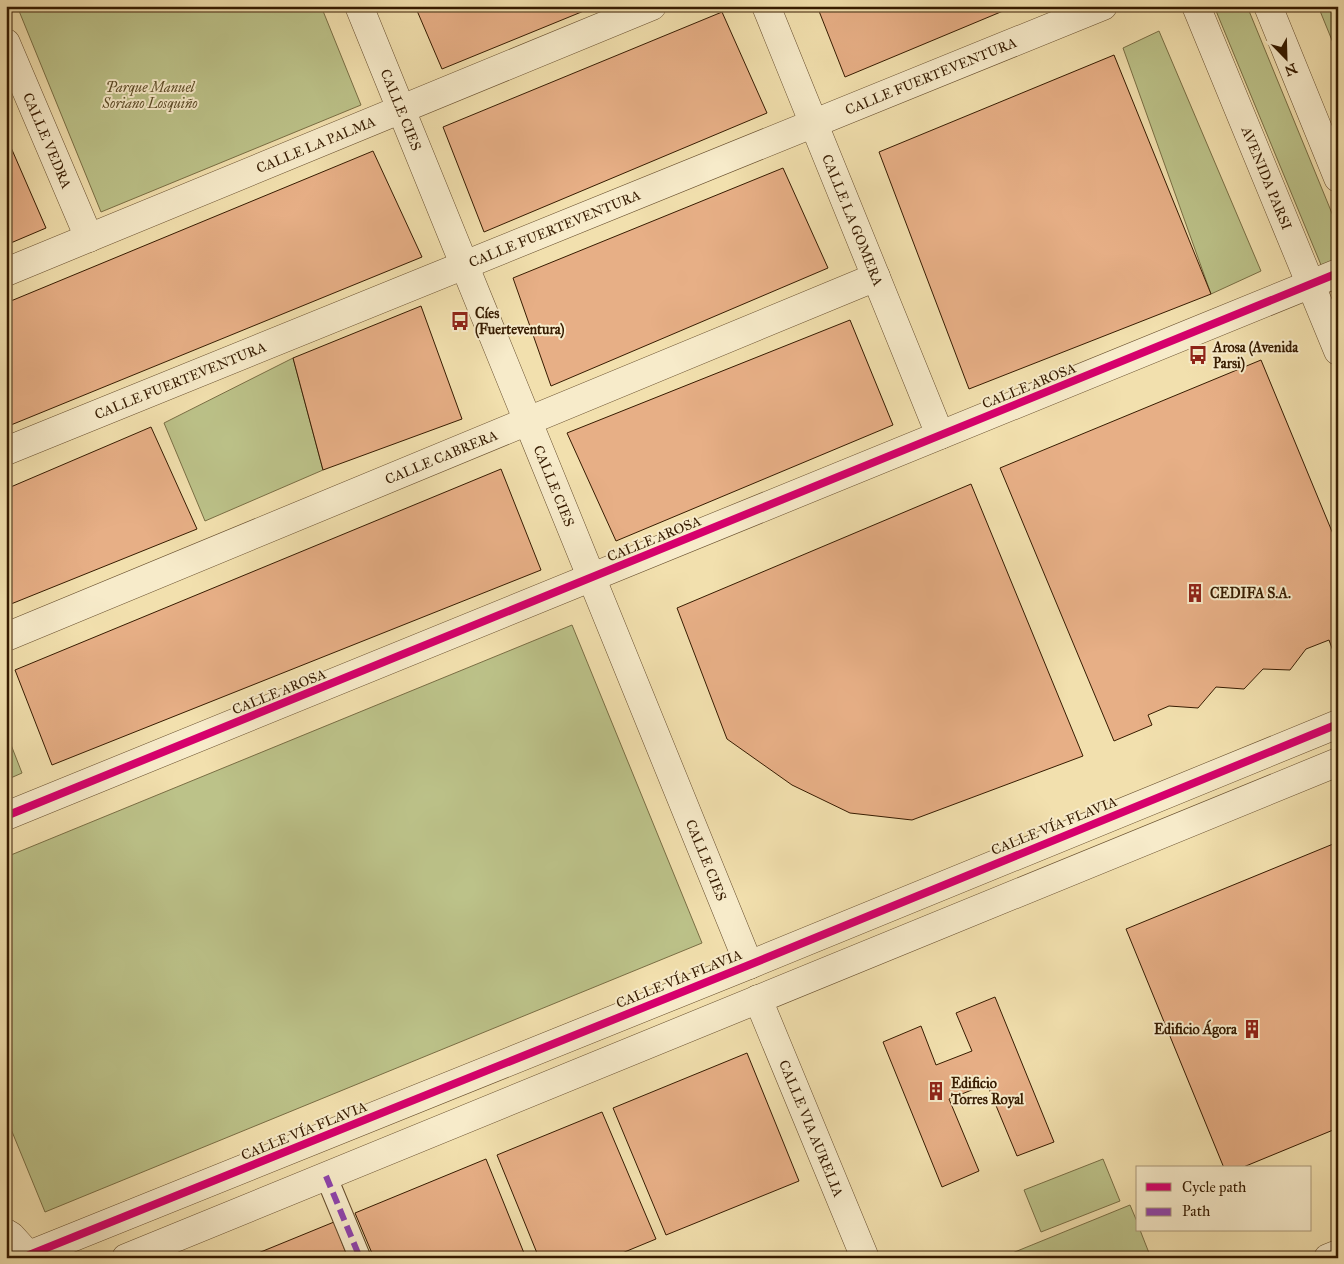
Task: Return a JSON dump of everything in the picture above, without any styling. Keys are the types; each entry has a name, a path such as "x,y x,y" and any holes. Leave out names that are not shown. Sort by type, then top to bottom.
{"street":[{"name":"CALLE CIES","path":"359,6 749,964"},
{"name":"CALLE LA PALMA","path":"6,272 652,6"},
{"name":"CALLE LA GOMERA","path":"766,6 940,436"},
{"name":"CALLE FUERTEVENTURA","path":"6,451 1103,6"},
{"name":"AVENIDA PARSI","path":"1196,6 1338,351"},
{"path":"1268,6 1338,178"},
{"name":"CALLE VEDRA","path":"6,43 15,90 89,238"},
{"name":"CALLE AROSA","path":"6,816 1338,273"},
{"name":"CALLE CABRERA","path":"6,637 876,277"},
{"name":"CALLE VÍA FLAVIA","path":"30,1256 1338,724"},
{"path":"126,1258 1338,762"},
{"name":"CALLE VIA AURELIA","path":"758,999 865,1258"},
{"path":"326,1176 360,1258"},
{"path":"6,1233 30,1256"},
{"path":"1328,1258 1338,1254"}],"green space":[{"name":"Parque Manuel Soriano Losquiño","path":"17,6 321,6 361,105 101,212"},
{"path":"1214,6 1247,6 1338,228 1338,306"},
{"path":"1318,6 1338,6 1338,55"},
{"path":"1159,31 1261,271 1211,294 1123,48"},
{"path":"293,358 323,470 205,521 164,423"},
{"path":"572,625 702,943 45,1212 6,1117 6,857"},
{"path":"6,732 22,773 6,780"},
{"path":"1103,1159 1120,1201 1041,1232 1024,1190"},
{"path":"1130,1205 1136,1219 1136,1232 1141,1232 1151,1258 1000,1258"}],"building":[{"path":"415,6 596,6 442,69"},
{"path":"817,6 1015,6 845,77"},
{"path":"722,12 767,113 484,232 443,127"},
{"path":"1114,55 1211,294 969,389 879,152"},
{"path":"6,136 46,228 6,245"},
{"path":"373,151 422,257 6,427 6,303"},
{"path":"783,168 828,268 551,386 513,278"},
{"path":"421,306 462,419 323,470 293,358"},
{"path":"850,320 893,425 616,541 567,433"},
{"name":"CEDIFA S.A.","path":"1261,360 1338,546 1338,649 1333,651 1329,640 1306,649 1290,670 1263,669 1244,689 1216,687 1198,708 1169,706 1148,715 1152,725 1114,741 1000,468"},
{"path":"151,427 197,529 6,606 6,489"},
{"path":"501,469 541,570 52,765 15,670"},
{"path":"971,484 1083,756 912,820 850,813 792,785 727,739 677,608"},
{"name":"Edificio Ágora","path":"1338,842 1338,1128 1246,1166 1223,1166 1126,929"},
{"name":"Edificio Torres Royal","path":"995,997 1054,1142 1017,1156 987,1084 949,1099 979,1171 942,1187 883,1042 921,1026 936,1065 972,1051 956,1013"},
{"path":"747,1053 799,1181 666,1235 613,1108"},
{"path":"602,1112 656,1239 610,1258 539,1258 497,1155"},
{"path":"486,1159 526,1258 374,1258 355,1213"},
{"path":"334,1222 348,1258 246,1258"}],"marked path":[{"path":"326,1176 360,1258"}],"cycle path":[{"path":"6,816 1338,273"},
{"path":"29,1255 749,965 1338,724"}],"place":[{"name":"Cíes (Fuerteventura)","path":"460,321"},
{"name":"Arosa (Avenida Parsi)","path":"1198,355"},
{"name":"CEDIFA S.A.","path":"1195,593"},
{"name":"Edificio Ágora","path":"1252,1029"},
{"name":"Edificio Torres Royal","path":"936,1091"}]}
